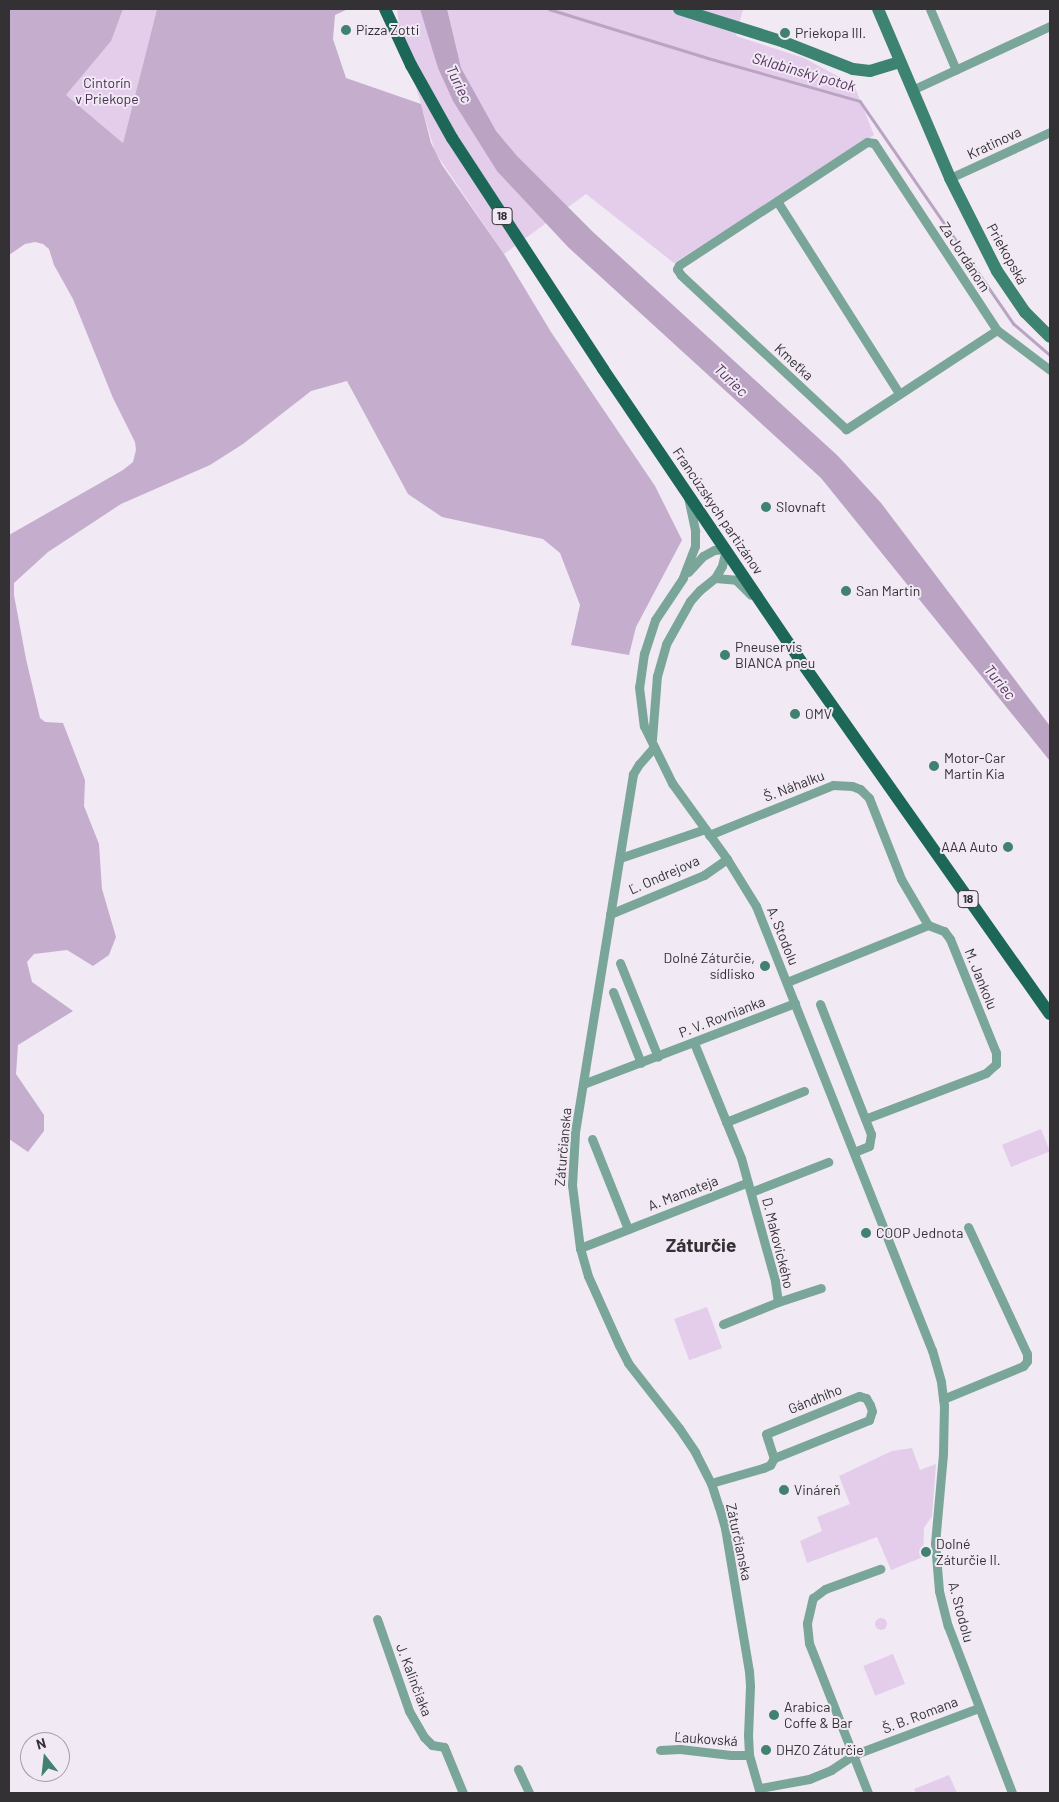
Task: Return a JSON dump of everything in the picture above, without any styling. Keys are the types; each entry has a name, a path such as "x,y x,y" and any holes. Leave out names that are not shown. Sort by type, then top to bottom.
{"main road":[{"name":"Francúzskych partizánov","path":"386,9 411,65 458,147 603,369 765,608 1010,960 1050,1014"}],"street":[{"path":"679,9 784,42 853,69 870,71 900,62"},
{"name":"Priekopská","path":"878,9 950,178 1004,283 1025,312 1050,337"},
{"path":"930,9 956,70"},
{"path":"912,90 1050,26"},
{"name":"Kratinova","path":"950,178 1050,132"},
{"name":"Za Jordánom","path":"777,201 867,142 874,143 997,330 1050,370"},
{"path":"777,201 899,393"},
{"name":"Kmeťka","path":"777,201 679,265 677,269 681,276 846,429 997,330"},
{"path":"683,578 695,546 695,531 686,490"},
{"path":"714,550 726,550 722,566 715,578 690,601 666,644 657,676 653,743 644,726 640,705 640,666 654,620 683,578 703,556 714,550"},
{"path":"715,578 736,580 765,608"},
{"name":"A. Stodolu","path":"653,743 672,783 727,859 756,906 926,1334 944,1399 944,1439 936,1543 938,1582 948,1626 1012,1793"},
{"name":"Záturčianska","path":"653,743 633,774 575,1133 572,1185 580,1248 588,1276 628,1363 679,1428 711,1483 725,1528 750,1686 749,1755 760,1791"},
{"name":"Š. Náhalku","path":"620,858 707,832 833,785 852,786 860,789 869,798 901,879 928,925"},
{"name":"Ľ. Ondrejova","path":"610,914 704,875 727,859"},
{"path":"787,982 928,925"},
{"name":"M. Jankolu","path":"866,1119 986,1073 996,1064 996,1053 950,939 944,931 928,925"},
{"path":"620,963 658,1057"},
{"path":"613,992 641,1063"},
{"name":"P. V. Rovnianka","path":"583,1084 658,1057 795,1002"},
{"path":"820,1004 871,1134 869,1146 854,1152"},
{"name":"D. Makovického","path":"694,1042 748,1182 775,1281 778,1302"},
{"path":"726,1122 804,1091"},
{"path":"592,1139 628,1229"},
{"name":"D. Makovického","path":"751,1192 828,1162"},
{"name":"A. Mamateja","path":"580,1248 748,1182"},
{"path":"944,1399 1023,1366 1027,1361 1027,1354 968,1227"},
{"name":"D. Makovického","path":"723,1324 820,1288"},
{"name":"Gándhího","path":"711,1483 763,1468 770,1465 774,1458 869,1420 872,1411 866,1398 859,1396 766,1434 774,1458"},
{"path":"868,1793 809,1643 807,1623 813,1598 819,1593 825,1589 880,1570"},
{"name":"J. Kalinčiaka","path":"377,1619 409,1711 424,1737 432,1744 444,1747 463,1793"},
{"name":"Š. B. Romana","path":"760,1791 809,1779 831,1770 853,1755 978,1708"},
{"name":"Ľaukovská","path":"660,1750 680,1749 731,1755 749,1755"},
{"path":"518,1769 529,1793"}],"green space":[{"name":"Cintorín v Priekope","path":"123,9 157,9 123,143 66,95 110,41"},
{"path":"397,9 743,9 736,36 804,58 854,85 874,135 674,263 586,194 504,254 435,152 400,32"},
{"path":"1041,1129 1050,1151 1011,1167 1002,1145"},
{"path":"707,1307 722,1348 689,1360 674,1319"},
{"path":"912,1448 920,1470 936,1464 932,1516 924,1528 923,1557 891,1570 877,1537 807,1563 800,1541 822,1531 817,1517 850,1504 839,1476 892,1451"},
{"path":"881,1618 887,1624 881,1630 875,1624"},
{"path":"893,1654 905,1684 875,1696 863,1666"},
{"path":"949,1775 957,1793 916,1793 914,1789"}],"shaded area":[{"path":"9,9 123,9 111,41 66,95 123,143 157,9 348,9 335,15 333,39 346,78 421,104 431,143 442,165 504,254 551,332 655,486 682,540 636,627 629,655 571,645 580,605 560,553 543,539 442,517 408,494 347,381 311,391 243,444 210,465 121,504 48,552 14,583 14,595 26,659 40,718 45,722 63,723 85,780 84,806 99,844 102,889 116,937 109,955 93,966 67,950 34,954 27,962 32,982 73,1011 18,1045 16,1074 44,1115 44,1131 28,1152 9,1139 9,535 123,470 133,462 136,450 135,442 113,398 73,299 54,265 49,249 43,244 35,242 25,244 9,255"}],"water":[{"name":"Turiec","path":"420,9 447,9 461,68 496,131 517,156 593,232 838,456 881,503 1050,726 1050,761 821,478 568,247 497,171 453,101 438,68"}],"waterway":[{"name":"Sklabinský potok","path":"549,9 708,58 860,101 1014,324 1050,355"}],"place":[{"name":"Pizza Zotti","path":"346,30"},
{"name":"Priekopa III.","path":"785,33"},
{"name":"Slovnaft","path":"766,507"},
{"name":"San Martin","path":"846,591"},
{"name":"Pneuservis BIANCA pneu","path":"725,655"},
{"name":"OMV","path":"795,714"},
{"name":"Motor-Car Martin Kia","path":"934,766"},
{"name":"AAA Auto","path":"1008,847"},
{"name":"Dolné Záturčie, sídlisko","path":"765,966"},
{"name":"COOP Jednota","path":"866,1233"},
{"name":"Vináreň","path":"784,1490"},
{"name":"Dolné Záturčie II.","path":"926,1552"},
{"name":"Arabica Coffe & Bar","path":"774,1715"},
{"name":"DHZO Záturčie","path":"766,1750"}],"district":[{"name":"Záturčie","path":"701,1245"}]}
